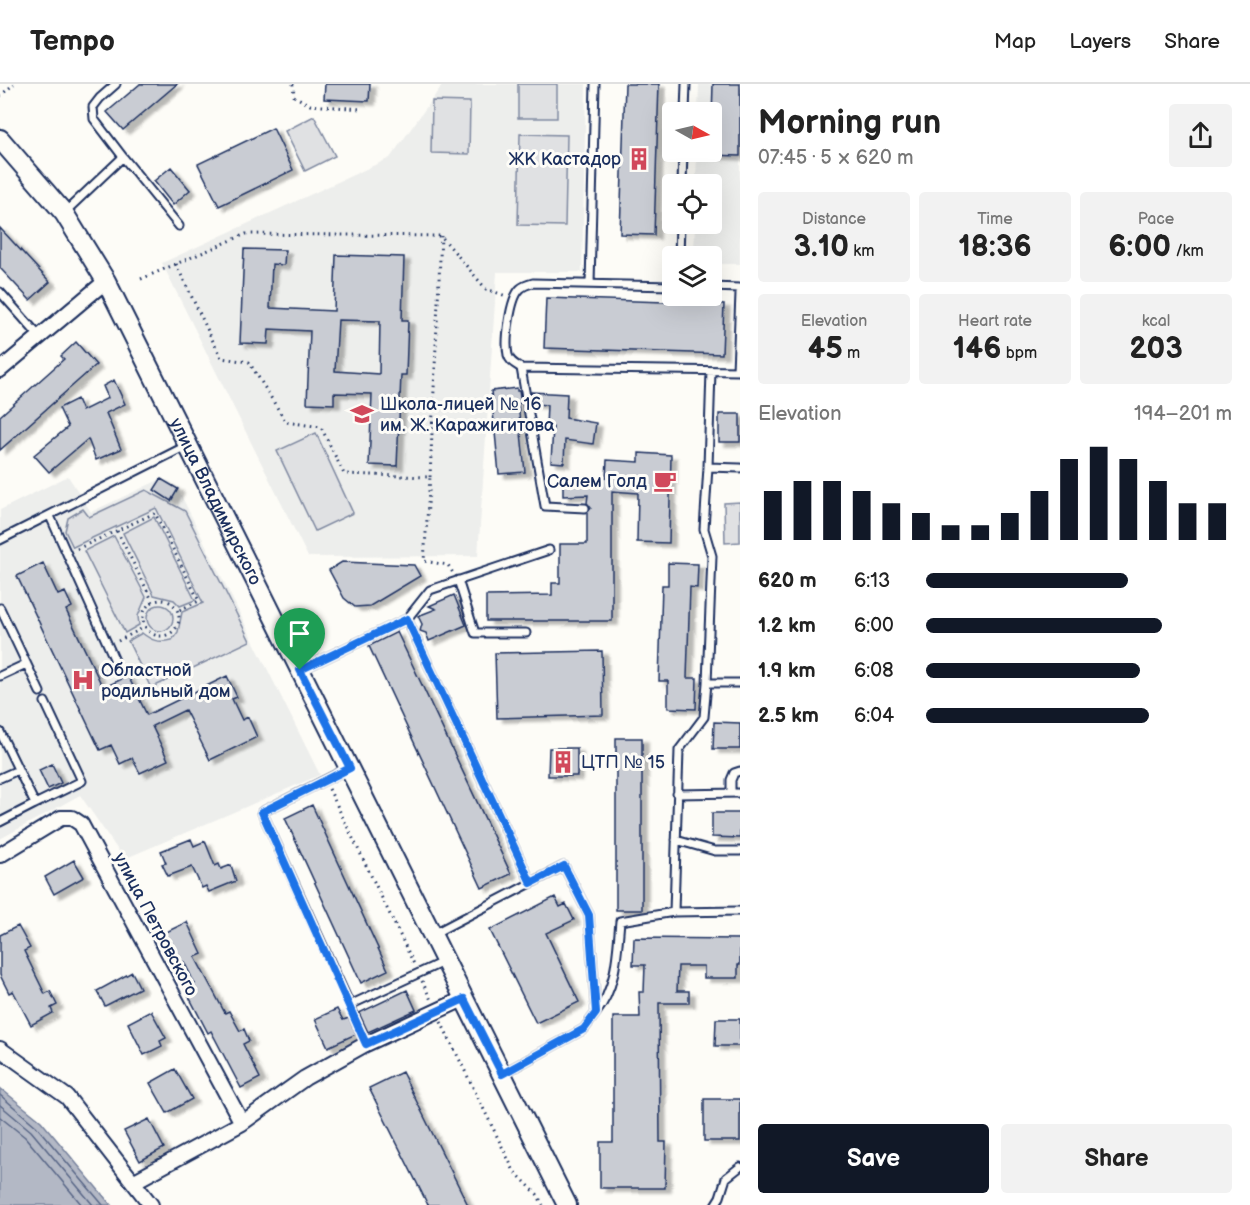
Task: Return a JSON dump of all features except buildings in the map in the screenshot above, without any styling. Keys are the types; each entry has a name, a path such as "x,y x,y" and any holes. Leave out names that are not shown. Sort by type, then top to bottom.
{"street":[{"name":"улица Владимирского","path":"0,139 64,213 106,281 567,1205"},
{"path":"0,370 106,281"},
{"name":"улица Петровского","path":"0,855 61,819 72,818 81,824 242,1123"},
{"path":"133,1182 242,1123 305,1077 366,1044 464,999"},
{"path":"0,1049 67,1097 151,1205"}],"lane":[{"path":"116,84 93,107 94,119 179,226"},
{"path":"590,284 595,84"},
{"path":"685,102 686,84"},
{"path":"64,213 123,157"},
{"path":"662,286 533,283 521,287 513,299 510,312 508,354 512,363 521,368 739,371 740,291 722,289"},
{"path":"0,291 39,336"},
{"path":"521,368 545,506 585,508"},
{"path":"674,912 679,750 704,717 707,683 712,556 704,529 711,371"},
{"path":"0,540 188,445"},
{"path":"708,467 740,468"},
{"path":"50,516 120,672"},
{"path":"300,670 407,619 430,590 549,550"},
{"path":"458,580 475,633 526,633"},
{"path":"0,608 40,692"},
{"path":"407,619 531,883"},
{"path":"0,676 26,664"},
{"path":"707,683 740,683"},
{"path":"0,822 82,781 45,702"},
{"path":"0,732 35,804"},
{"path":"350,768 262,812 366,1044"},
{"path":"0,778 18,770"},
{"path":"731,793 731,780 734,774 740,771"},
{"path":"677,794 740,793"},
{"path":"676,840 715,851 740,850"},
{"path":"433,934 564,866 589,915 596,1013"},
{"path":"502,1074 584,1029 602,1006 615,976 620,921 674,912 740,911"},
{"path":"350,1005 446,961"},
{"path":"715,1205 726,1178 740,1167"}],"path":[{"path":"0,96 15,84"},
{"path":"293,84 294,96 310,105 362,109"},
{"path":"141,279 246,234 441,236 486,289 513,299"},
{"path":"441,236 424,561 448,565 458,580"},
{"path":"176,264 221,358 249,362 286,422 321,427 344,474 430,477"},
{"path":"67,554 155,513 199,601 177,611"},
{"path":"117,531 153,602"},
{"path":"164,600 170,602 177,611 178,623 171,633 154,635 145,627 144,610 153,602 164,600"},
{"path":"109,646 145,627"},
{"path":"325,781 514,1171 537,1194 543,1205"}],"shaded area":[{"name":"Школа-лицей № 16 им. Ж. Каражигитова","path":"443,84 586,84 582,272 497,272 478,556 308,557 162,263 390,158"},
{"path":"518,84 557,84 557,118 518,118"},
{"path":"699,84 740,84 740,264 722,264 722,246 694,246 695,234 722,234 722,174 696,174 697,162 722,162 722,102 698,102"},
{"path":"432,101 470,102 469,154 431,153"},
{"path":"314,116 335,156 305,171 285,131"},
{"path":"520,134 567,135 565,226 518,225"},
{"path":"316,433 353,513 315,531 277,451"},
{"path":"68,476 91,512 161,479 154,490 171,500 178,489 320,775 124,859 80,795 0,839 0,510"},
{"path":"146,490 185,511 250,641 151,688 128,641 142,633 156,641 172,640 178,632 182,612 203,603 156,508 73,547 65,531 68,518 83,509 89,517"},
{"path":"740,502 740,542 725,543 724,503"},
{"path":"154,517 195,600 180,606 174,600 154,595 123,533"},
{"path":"114,536 146,597 138,616 139,625 125,633 84,551"},
{"path":"160,605 169,609 173,618 169,627 160,631 151,627 147,618 151,609"}],"water":[{"path":"0,1088 41,1121 111,1205 0,1205"}],"place":[{"name":"ЖК Кастадор","path":"639,159"},
{"name":"Школа-лицей № 16 им. Ж. Каражигитова","path":"362,414"},
{"name":"Салем Голд","path":"665,481"},
{"name":"Областной родильный дом","path":"83,680"},
{"name":"ЦТП № 15","path":"563,762"}],"route":[{"path":"407,619 531,883 564,866 589,915 596,1013 584,1029 502,1074 464,999 366,1044 262,812 350,768 300,670 407,619"}]}
